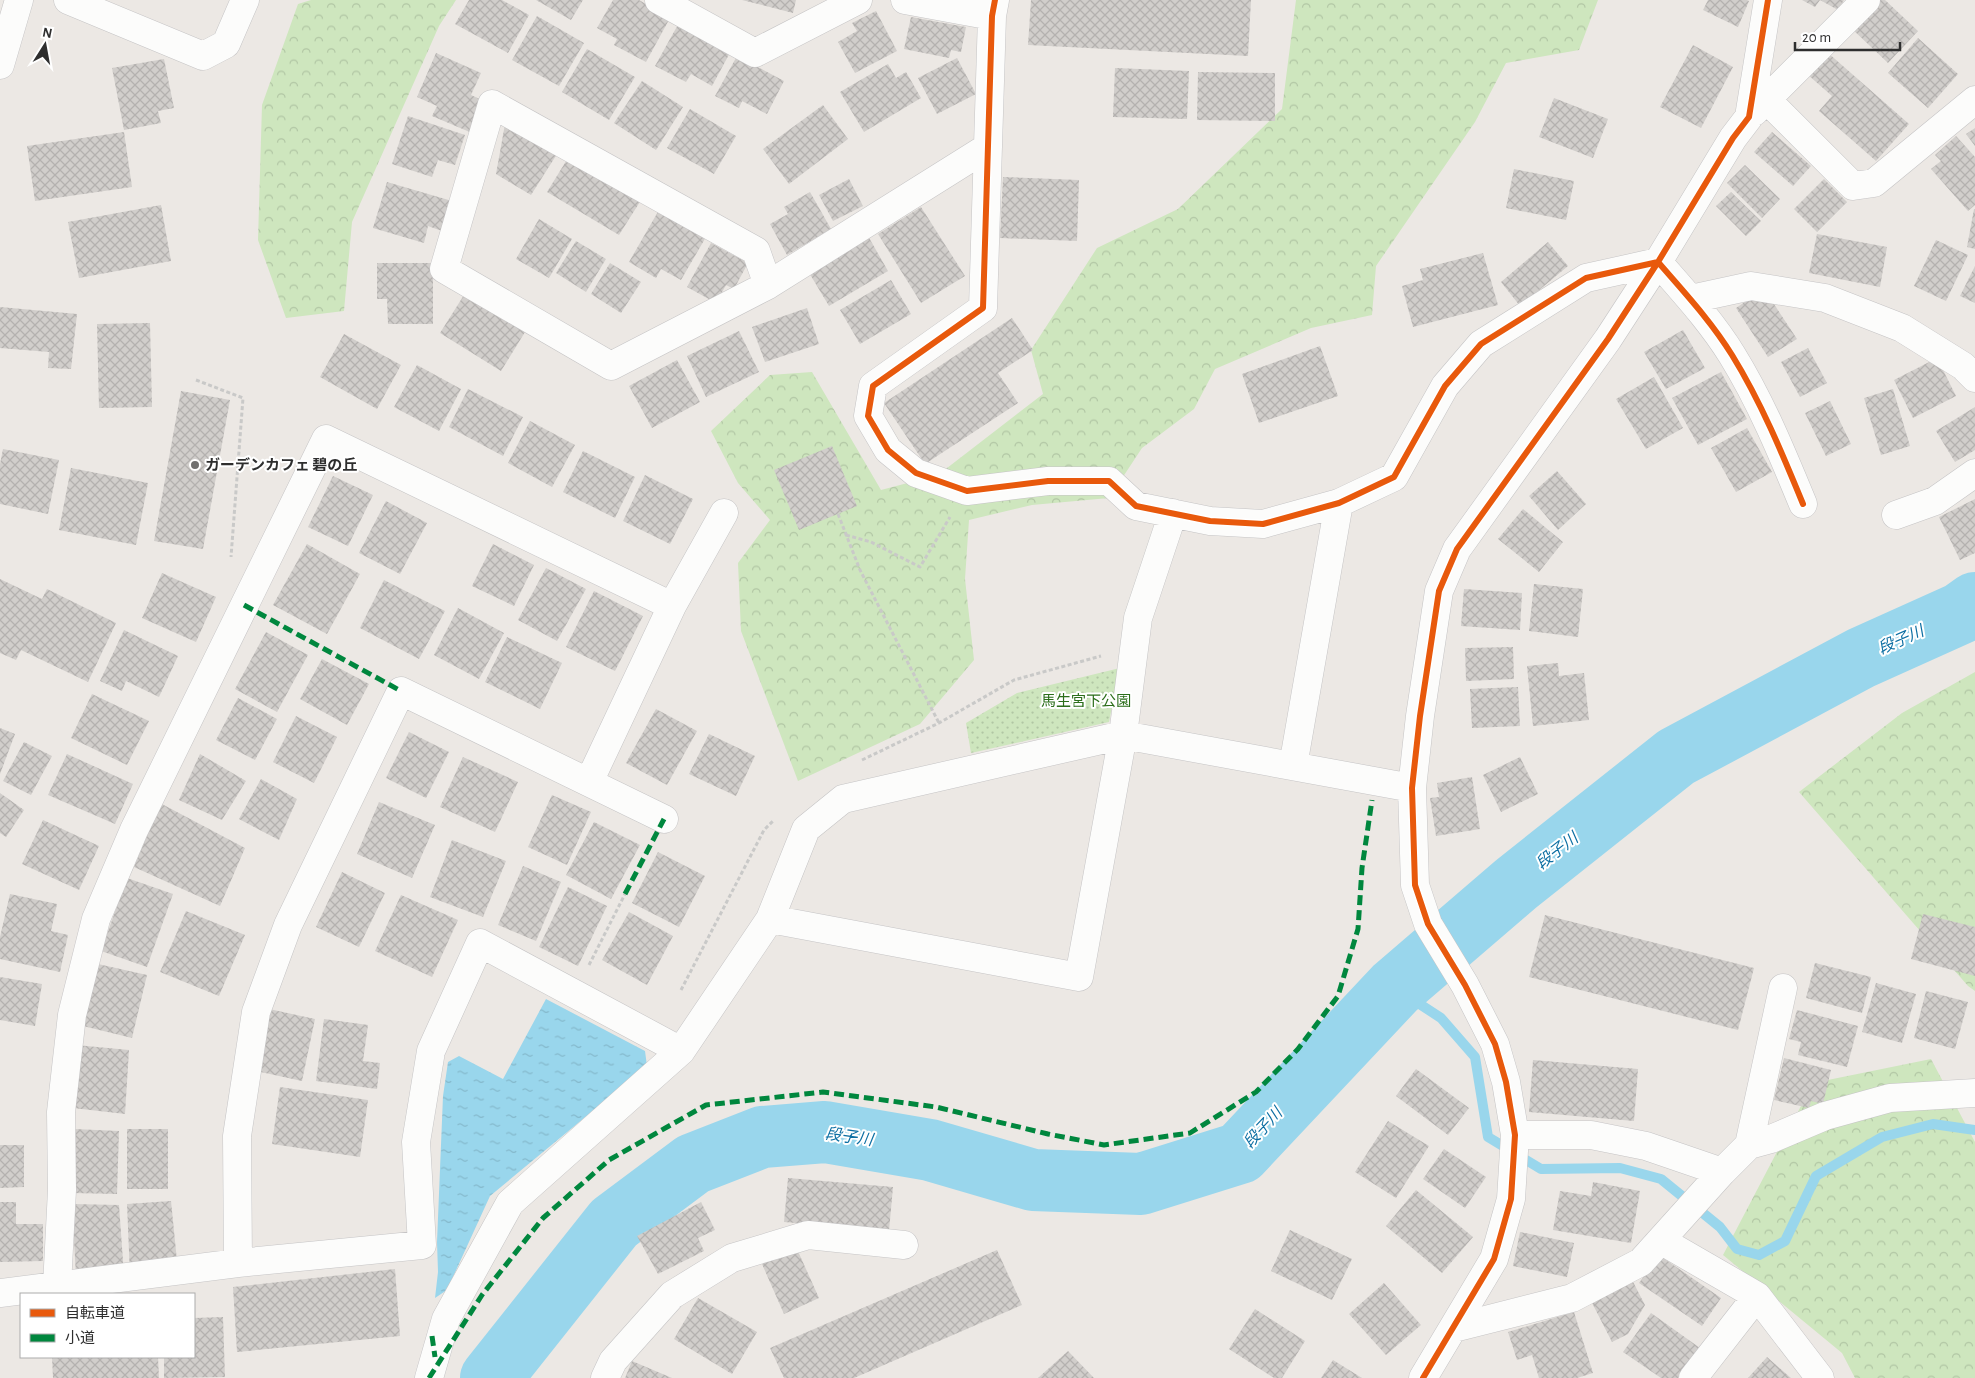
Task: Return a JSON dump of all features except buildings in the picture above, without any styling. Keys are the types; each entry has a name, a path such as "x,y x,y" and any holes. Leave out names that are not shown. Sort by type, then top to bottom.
{"street":[{"path":"0,65 20,0"},
{"path":"68,0 203,56 226,44 245,0"},
{"path":"659,0 755,53 858,0"},
{"path":"905,0 994,8 983,308 873,386 868,416 888,450 916,473 966,491 1048,481 1109,481 1136,506 1210,521 1263,524 1339,503 1394,477 1445,386 1481,344 1586,278 1658,262"},
{"path":"1758,108 1768,0"},
{"path":"1424,1378 1494,1259 1511,1199 1515,1136 1506,1082 1495,1044 1465,985 1428,924 1415,885 1412,788 1420,716 1439,591 1456,549 1608,339 1658,262 1716,166 1758,108 1866,0"},
{"path":"1758,108 1853,186 1874,183 1975,100"},
{"path":"768,285 756,251 492,104 444,269 611,366 768,285 988,147"},
{"path":"1658,262 1698,307 1732,355 1769,422 1803,504"},
{"path":"1691,299 1751,286 1825,298 1902,328 1963,366 1975,378"},
{"path":"57,1286 62,1190 61,1112 72,1015 96,918 134,830 326,439 672,606"},
{"path":"1896,514 1935,501 1975,473"},
{"path":"1293,766 1339,503"},
{"path":"589,782 672,606 724,513"},
{"path":"770,918 1079,977 1123,735 1138,618 1173,513"},
{"path":"238,1263 237,1136 256,1012 288,925 401,691 664,820"},
{"path":"429,1378 446,1319 510,1202 681,1051 770,918 806,829 843,799 1123,735 1412,788"},
{"path":"0,1293 238,1263 422,1245 416,1142 430,1051 480,943 681,1051"},
{"path":"1749,1145 1783,988"},
{"path":"1454,1328 1572,1298 1641,1262 1715,1179 1749,1145 1825,1116 1890,1098 1975,1093"},
{"path":"1515,1136 1591,1135 1646,1146 1715,1179"},
{"path":"1669,1232 1757,1296 1820,1378"},
{"path":"605,1378 613,1361 672,1295 732,1258 808,1235 904,1245"},
{"path":"1693,1378 1757,1296"}],"path":[{"path":"196,380 243,398 230,564 255,582"},
{"path":"846,535 871,542 920,567 966,491"},
{"path":"838,514 860,570 939,723 1014,680 1096,657 1122,652 1134,652"},
{"path":"575,993 625,894"}],"green space":[{"path":"311,0 456,0 439,26 352,222 344,311 286,318 258,240 262,105 298,4"},
{"path":"1296,0 1598,0 1579,50 1506,63 1475,122 1376,266 1372,315 1311,328 1215,369 1194,409 1142,448 1109,498 1032,505 969,520 965,579 974,660 920,724 798,781 741,631 738,563 770,520 738,483 711,431 770,375 812,372 881,490 938,475 1043,394 1031,350 1097,248 1178,209 1282,109"},
{"name":"馬生宮下公園","path":"1120,668 1109,722 971,753 966,723 1017,693"},
{"path":"1975,672 1975,991 1968,986 1799,792 1902,713"},
{"path":"1931,1059 1975,1142 1975,1378 1855,1378 1842,1353 1723,1255 1813,1083"}],"water":[{"path":"546,999 645,1051 647,1066 490,1196 447,1290 435,1298 438,1272 437,1242 443,1096 448,1062 459,1056 503,1079"}],"waterway":[{"name":"段子川","path":"491,1378 614,1223 693,1164 762,1137 825,1132 930,1150 1033,1180 1141,1184 1240,1153 1395,988 1516,884 1676,757 1861,658 1961,613 1975,603"},
{"path":"1395,988 1441,1018 1475,1057 1488,1137 1541,1169 1620,1168 1661,1179 1720,1227 1737,1249 1759,1255 1785,1241 1816,1176 1882,1137 1933,1124 1975,1130"}],"marked path":[{"path":"244,605 401,691"},
{"path":"429,1378 482,1295 543,1218 609,1160 706,1105 823,1092 936,1107 1048,1134 1104,1145 1190,1133 1256,1092 1298,1049 1338,996 1358,929 1362,868 1372,800"},
{"path":"625,894 664,819"},
{"path":"432,1336 435,1357"}],"cycle path":[{"path":"995,0 992,16 983,308 873,386 868,416 888,450 916,473 967,491 1048,481 1109,481 1136,506 1210,521 1263,524 1339,503 1394,477 1445,386 1481,344 1586,278 1658,262 1724,342 1743,373 1762,409 1803,504"},
{"path":"1423,1378 1494,1259 1511,1199 1515,1135 1506,1082 1495,1044 1465,985 1428,924 1415,885 1412,788 1420,716 1439,591 1457,549 1608,339 1658,262 1733,138 1749,117 1768,0"}],"place":[{"name":"ガーデンカフェ 碧の丘","path":"195,465"}]}
